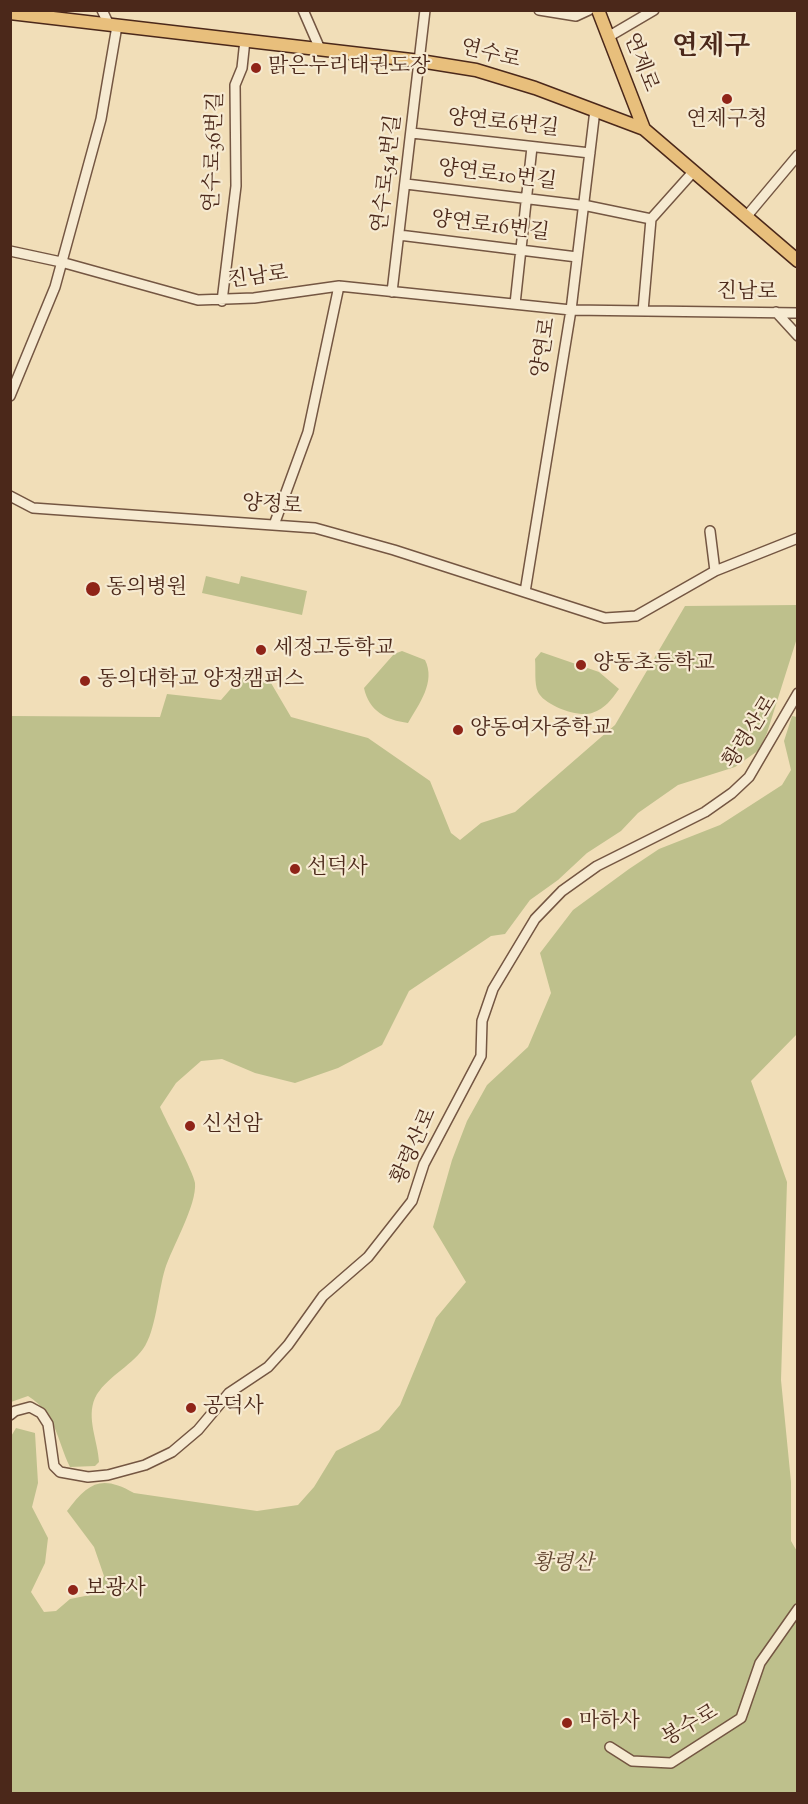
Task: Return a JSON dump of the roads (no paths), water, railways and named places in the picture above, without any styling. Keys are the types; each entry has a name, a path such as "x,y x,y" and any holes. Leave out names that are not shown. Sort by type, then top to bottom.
{"main road":[{"name":"연제로","path":"598,10 644,129"},
{"name":"연수로","path":"10,13 420,61 476,70 535,87 644,129 798,261"}],"street":[{"path":"10,396 55,287 101,119 113,26 102,10"},
{"path":"303,10 320,49"},
{"name":"연수로54번길","path":"392,292 425,10"},
{"path":"538,10 576,16 589,10"},
{"path":"608,37 654,10"},
{"name":"연수로36번길","path":"222,301 236,186 235,85 242,68 245,40"},
{"name":"양연로","path":"525,592 571,310 595,110"},
{"name":"양연로6번길","path":"412,133 590,153"},
{"path":"515,304 532,147"},
{"path":"746,217 798,155"},
{"path":"643,311 651,219 693,172"},
{"name":"양연로10번길","path":"405,184 584,207 651,219"},
{"name":"양연로16번길","path":"399,235 577,257"},
{"name":"진남로","path":"10,251 61,262 198,300 222,301 339,286 571,310 798,313"},
{"path":"274,525 308,432 339,286"},
{"path":"776,312 798,336"},
{"name":"양정로","path":"10,496 33,508 315,528 605,618 636,616 715,571 798,538"},
{"path":"710,531 715,571"},
{"name":"황령산로","path":"10,1415 15,1411 30,1407 41,1413 48,1424 54,1466 60,1472 88,1477 108,1475 145,1465 172,1452 198,1430 229,1393 268,1367 288,1345 323,1296 368,1257 412,1202 424,1164 481,1056 482,1021 493,989 536,919 562,891 597,866 705,812 732,793 749,777 798,693"},
{"name":"봉수로","path":"610,1747 632,1761 671,1763 741,1718 760,1663 798,1610"}],"place":[{"name":"맑은누리태권도장","path":"256,68"},
{"name":"연제구청","path":"727,99"},
{"name":"동의병원","path":"93,589"},
{"name":"세정고등학교","path":"261,650"},
{"name":"양동초등학교","path":"581,665"},
{"name":"동의대학교 양정캠퍼스","path":"85,681"},
{"name":"양동여자중학교","path":"458,730"},
{"name":"선덕사","path":"295,869"},
{"name":"신선암","path":"190,1126"},
{"name":"공덕사","path":"191,1408"},
{"name":"보광사","path":"73,1590"},
{"name":"마하사","path":"567,1723"}],"district":[{"name":"연제구","path":"711,49"}],"park label":[{"name":"황령산","path":"563,1565"}]}
